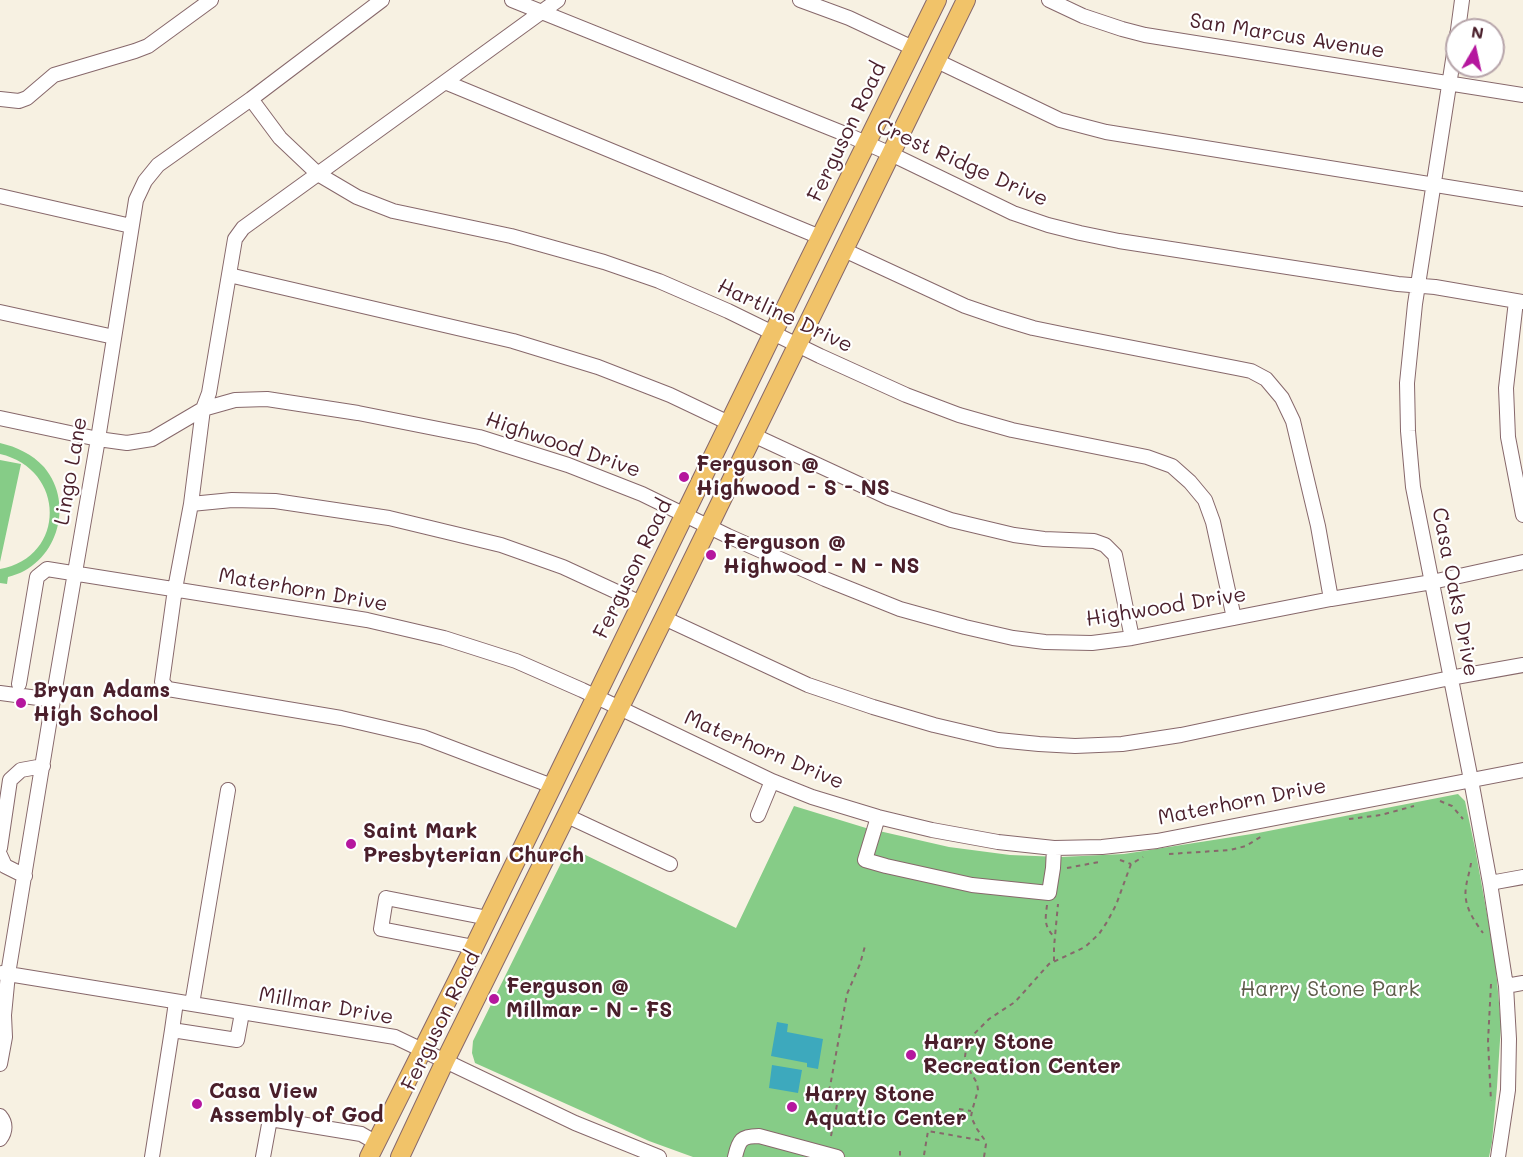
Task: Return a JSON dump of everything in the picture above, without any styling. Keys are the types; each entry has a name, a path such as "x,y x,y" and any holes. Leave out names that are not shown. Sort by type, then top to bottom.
{"main road":[{"name":"Ferguson Road","path":"372,1150 474,947 937,0"},
{"name":"Ferguson Road","path":"401,1157 445,1061 966,0"}],"street":[{"path":"0,99 19,101 27,98 54,75 148,46 211,0"},
{"name":"Lingo Lane","path":"0,1065 5,1037 4,974 25,876 136,200 145,180 158,165 251,99 382,0"},
{"name":"Crest Ridge Drive","path":"512,0 867,143 1012,213 1048,225 1080,233 1519,302"},
{"path":"552,786 423,737 341,718 168,689 162,682 203,409 209,393 236,239 243,228 558,0"},
{"path":"800,0 849,18 913,48"},
{"name":"San Marcus Avenue","path":"1049,0 1083,16 1145,35 1523,95"},
{"name":"Casa Oaks Drive","path":"1459,18 1462,0"},
{"path":"936,61 1060,120 1106,132 1523,199"},
{"name":"Casa Oaks Drive","path":"1450,78 1417,286 1407,383 1408,430 1413,487 1471,780 1506,986 1509,1039 1508,1090 1498,1157"},
{"path":"445,82 820,237"},
{"name":"Hartline Drive","path":"251,99 280,138 318,174 357,196 393,211 511,236 604,262 659,281 906,394 959,415 1011,430 1147,457 1172,466 1205,500 1213,522 1234,618"},
{"path":"0,196 131,226"},
{"path":"844,250 965,306 1000,318 1066,335 1251,371 1266,379 1282,398 1293,421 1318,526 1331,599"},
{"path":"229,275 513,341 608,371 670,395 729,423"},
{"path":"1519,302 1506,388 1508,437 1523,515"},
{"path":"0,312 114,337"},
{"name":"Highwood Drive","path":"0,418 128,443 152,439 203,409 235,400 267,399 358,413 479,437 568,465 642,494 825,579 900,609 1013,638 1045,642 1092,643 1132,638 1331,599 1432,582 1523,562"},
{"path":"753,435 889,498 951,520 1014,535 1094,541 1105,545 1114,555 1132,638"},
{"path":"1508,437 1523,436"},
{"path":"190,504 232,500 275,501 388,518 501,546 563,567 641,603"},
{"name":"Materhorn Drive","path":"19,684 37,578 47,568 367,620 444,638 516,661 772,781 812,797 878,817 998,842 1054,848 1102,847 1157,841 1523,770"},
{"path":"664,618 808,685 873,707 988,738 1039,744 1076,746 1122,744 1182,735 1450,678 1523,665"},
{"path":"0,693 53,700"},
{"path":"0,848 10,780 21,770 42,766"},
{"path":"758,815 772,781"},
{"path":"192,1004 228,790"},
{"path":"567,816 670,864"},
{"path":"878,817 865,860 972,885 1049,893 1054,848"},
{"path":"0,855 5,866 25,876"},
{"path":"1490,883 1523,877"},
{"path":"474,947 381,929 386,898 488,918"},
{"name":"Millmar Drive","path":"4,974 395,1037 575,1123 659,1157"},
{"path":"1506,986 1523,983"},
{"path":"152,1157 176,1002"},
{"path":"172,1030 237,1040 242,1013"},
{"path":"1508,1090 1523,1087"},
{"path":"0,1116 5,1128 0,1139"},
{"path":"263,1157 270,1119 361,1134 372,1150"},
{"path":"735,1157 742,1138 759,1136 837,1157"}],"path":[{"path":"1439,801 1452,807 1464,820"},
{"path":"1342,819 1381,815 1420,805"},
{"path":"1167,854 1230,850 1246,846 1262,835"},
{"path":"984,1157 986,1144 971,1117 978,1089 965,1056 967,1041 989,1019 1015,1002 1038,975 1054,961 1085,947 1099,934 1116,905 1131,864 1145,856"},
{"path":"1117,859 1131,864"},
{"path":"1472,860 1465,899 1470,914 1486,937"},
{"path":"1061,868 1078,867 1103,861"},
{"path":"1054,961 1058,903"},
{"path":"1046,915 1045,924 1055,938"},
{"path":"831,1136 839,1094 829,1092 847,994 865,946"},
{"path":"1491,980 1488,1041 1491,1103"},
{"path":"959,1109 972,1111"},
{"path":"924,1155 928,1131 984,1139"},
{"path":"900,1151 900,1157"}],"green space":[{"path":"0,443 24,452 39,462 54,482 59,499 56,532 49,547 38,561 25,571 8,577 7,584 0,583 0,569 22,561 38,548 47,531 50,513 47,494 37,477 22,463 0,454"},
{"path":"0,460 21,464 0,562"},
{"name":"Harry Stone Park","path":"1458,794 1465,801 1475,848 1495,958 1501,1025 1489,1157 693,1157 649,1141 475,1063 472,1053 473,1041 569,847 736,928 794,806 866,828 949,847 1010,855 1061,857 1124,854 1258,833"}],"water":[{"path":"777,1022 788,1024 787,1032 823,1039 818,1069 807,1067 807,1063 771,1056"},
{"path":"772,1065 802,1070 798,1093 769,1088"}],"place":[{"name":"Ferguson @ Highwood - S - NS","path":"684,477"},
{"name":"Ferguson @ Highwood - N - NS","path":"711,555"},
{"name":"Bryan Adams High School","path":"21,703"},
{"name":"Saint Mark Presbyterian Church","path":"351,844"},
{"name":"Ferguson @ Millmar - N - FS","path":"494,999"},
{"name":"Harry Stone Recreation Center","path":"911,1055"},
{"name":"Casa View Assembly of God","path":"197,1104"},
{"name":"Harry Stone Aquatic Center","path":"792,1107"}]}
